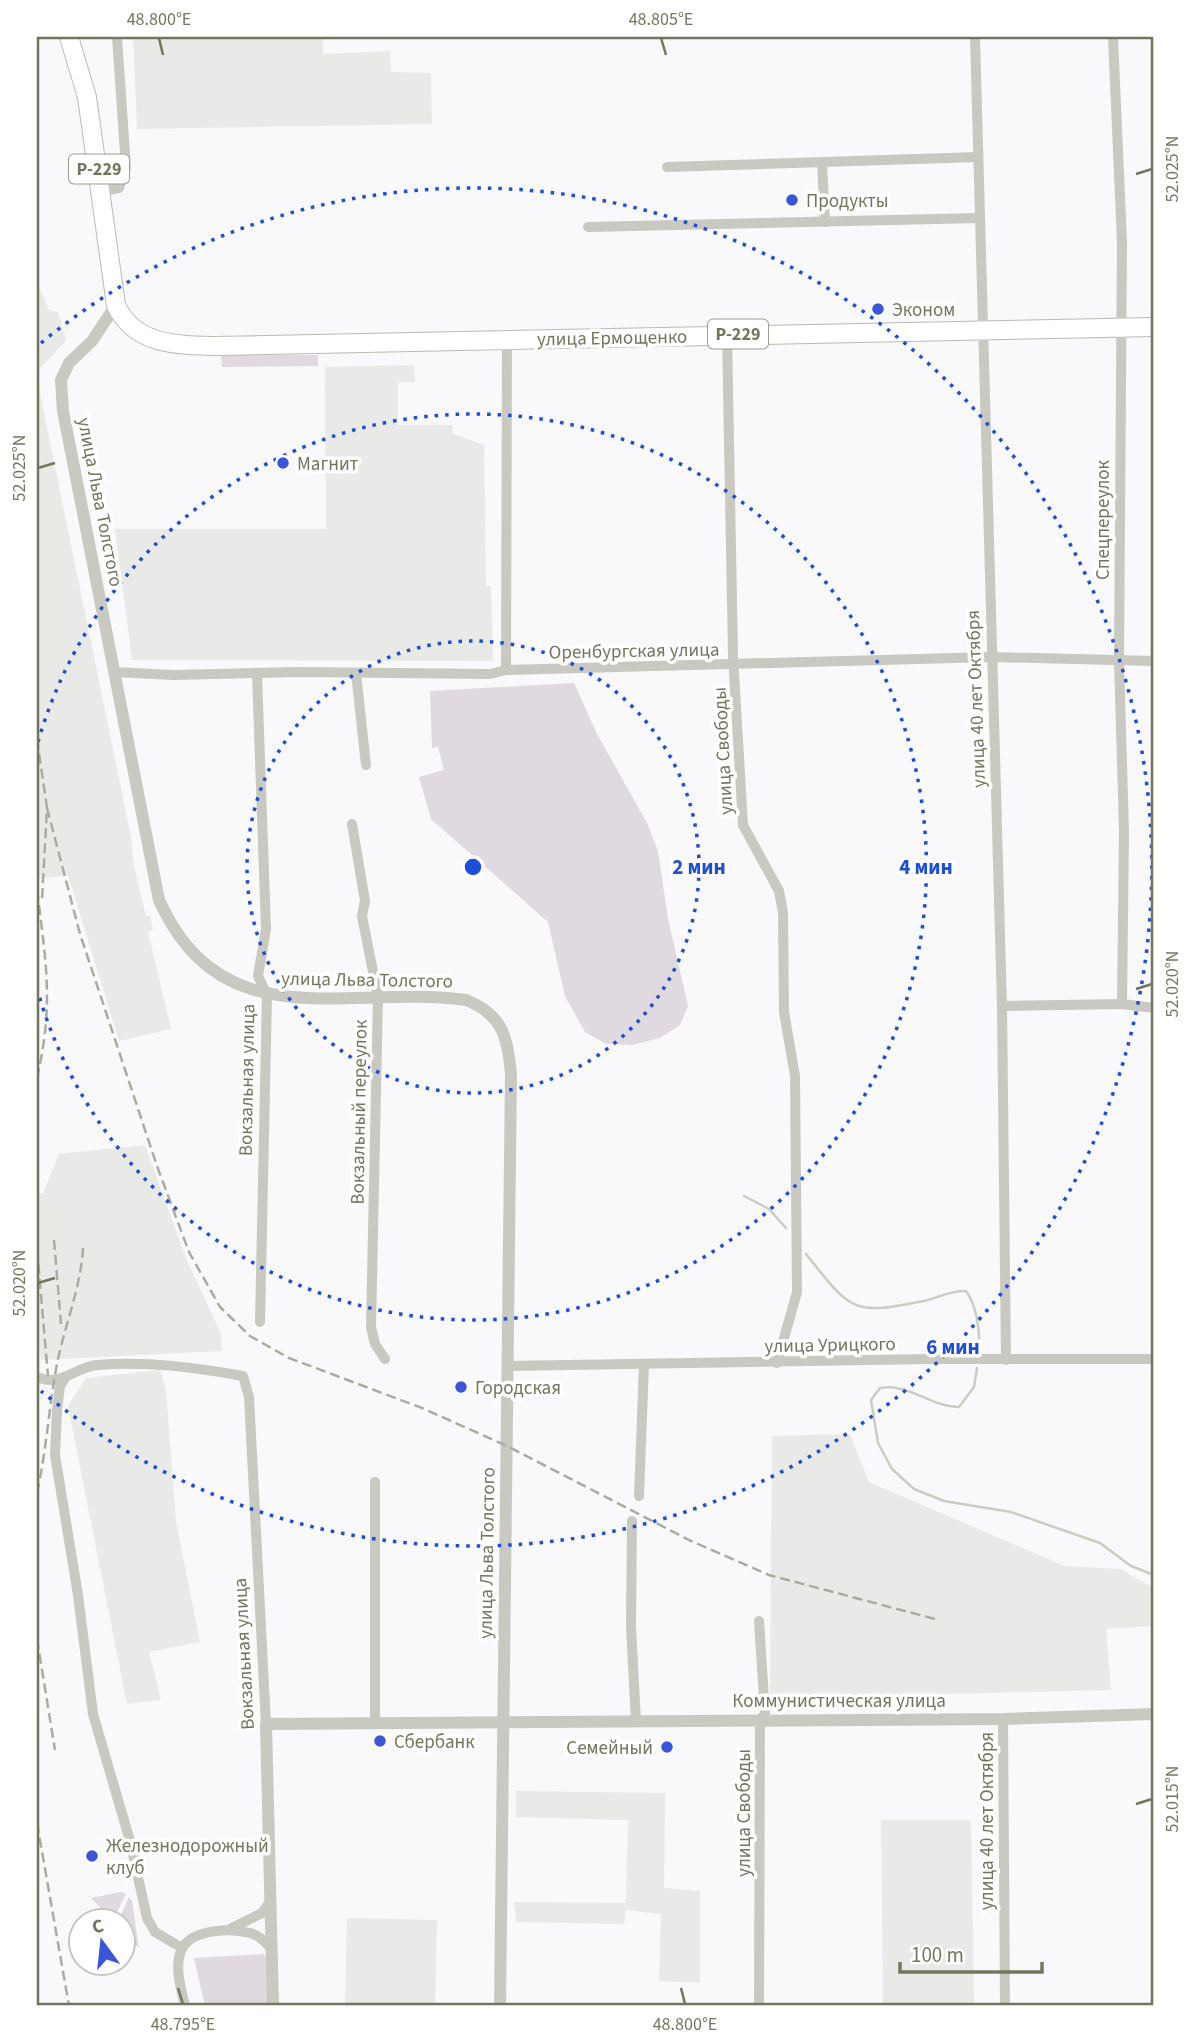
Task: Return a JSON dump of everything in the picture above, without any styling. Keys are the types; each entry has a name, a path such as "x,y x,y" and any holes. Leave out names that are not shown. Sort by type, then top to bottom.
{"highway":[{"name":"Р-229","path":"69,37 87,97 103,191 116,304"},
{"name":"улица Ермощенко","path":"116,304 129,326 149,338 179,344 215,346 1154,327"}],"street":[{"path":"103,191 119,188 126,168 117,37"},
{"name":"улица 40 лет Октября","path":"975,37 1002,1006 1006,1360"},
{"name":"Спецпереулок","path":"1114,37 1122,242 1119,661 1124,831 1122,1004"},
{"path":"667,167 978,158"},
{"path":"822,163 825,222"},
{"path":"588,228 979,218"},
{"name":"улица Льва Толстого","path":"116,304 92,341 69,363 61,380 63,411 159,900 172,929 188,948 225,978 267,995 315,999 378,997 466,1000 492,1013 500,1025 510,1074 500,2006"},
{"name":"улица Свободы","path":"727,334 735,666 743,825 779,891 783,913 784,1012 795,1076 797,1292 777,1363"},
{"path":"506,670 507,338"},
{"name":"Оренбургская улица","path":"114,672 490,674 506,670 735,666 991,657 1154,661"},
{"path":"356,673 366,765"},
{"name":"Вокзальная улица","path":"257,674 265,929 258,976 267,995 260,1322"},
{"name":"Вокзальный переулок","path":"352,824 365,901 362,916 378,997 371,1327 375,1344 385,1359"},
{"path":"1002,1006 1122,1004 1154,1008"},
{"name":"улица Урицкого","path":"507,1366 1154,1359"},
{"name":"Вокзальная улица","path":"65,1378 94,1366 152,1362 243,1376 249,1396 266,1724 273,2006"},
{"path":"639,1496 644,1364"},
{"path":"40,1378 47,1381 65,1378"},
{"path":"65,1378 60,1386 55,1455 78,1595 93,1714 130,1841 147,1918 155,1931 182,1948"},
{"path":"266,1724 375,1721 375,1482"},
{"path":"632,1521 631,1627 636,1721"},
{"name":"улица Свободы","path":"759,1621 765,1714 760,1720 759,2006"},
{"name":"Коммунистическая улица","path":"375,1721 1003,1719 1154,1714"},
{"name":"улица 40 лет Октября","path":"1003,1719 1005,2006"},
{"path":"185,2006 179,1969 182,1948 189,1940 250,1921 270,1896"},
{"path":"228,1930 251,1933 263,1939 272,1949"}],"shaded area":[{"path":"133,37 323,37 323,54 390,51 391,72 431,73 432,124 137,129"},
{"path":"37,282 49,310 58,312 66,340 37,372"},
{"path":"221,355 318,355 318,366 222,367"},
{"path":"414,365 415,382 398,383 398,425 452,425 453,434 484,445 486,586 491,586 493,661 132,660 115,529 326,529 325,367"},
{"path":"37,379 131,837 134,867 146,916 150,916 153,930 148,932 171,1029 119,1041 68,875 37,879"},
{"path":"574,683 597,734 647,823 658,851 668,919 688,1006 680,1025 660,1038 632,1045 606,1044 585,1032 565,996 548,922 431,819 419,777 444,770 438,747 432,748 430,691"},
{"path":"145,1145 186,1258 221,1334 222,1351 41,1360 37,1323 37,1194 43,1193 59,1154"},
{"path":"160,1370 166,1390 176,1522 200,1642 149,1652 161,1700 127,1704 68,1406 86,1378"},
{"path":"850,1434 869,1482 1064,1566 1120,1569 1154,1588 1154,1626 1106,1629 1111,1690 770,1698 772,1436"},
{"path":"516,1791 665,1793 664,1888 700,1891 700,1983 659,1981 661,1914 626,1910 624,1924 516,1922 514,1902 626,1903 628,1820 516,1817"},
{"path":"881,1820 971,1820 974,2006 883,2006"},
{"path":"121,1892 126,1894 120,1906 99,1906 91,1898"},
{"path":"129,1897 133,1906 125,1906"},
{"path":"347,1918 437,1920 435,2006 345,2006"},
{"path":"264,1954 267,1961 268,2006 205,2006 194,1958"}],"waterway":[{"path":"744,1196 769,1209 786,1228"},
{"path":"806,1254 844,1297 854,1304 866,1307 900,1306 966,1291 977,1319 979,1350"},
{"path":"977,1368 974,1387 959,1407 939,1403 901,1389 880,1388 871,1400 878,1443 892,1469 914,1489 944,1501 1011,1512 1100,1543 1131,1566 1154,1575"}],"railway":[{"path":"37,739 47,808 42,900"},
{"path":"47,808 80,934 157,1166 189,1252 220,1307 250,1336 289,1358 422,1408 507,1446 689,1540 769,1575 935,1619"},
{"path":"37,890 47,984 45,1028 37,1078"},
{"path":"54,1240 61,1324"},
{"path":"37,1493 58,1359 76,1290 83,1248"},
{"path":"37,1249 48,1376"},
{"path":"37,1639 55,1750"},
{"path":"37,1823 69,2006"}],"place":[{"name":"Продукты","path":"792,200"},
{"name":"Эконом","path":"878,309"},
{"name":"Магнит","path":"283,463"},
{"name":"Городская","path":"461,1387"},
{"name":"Сбербанк","path":"380,1741"},
{"name":"Семейный","path":"667,1747"},
{"name":"Железнодорожный клуб","path":"92,1856"}]}
